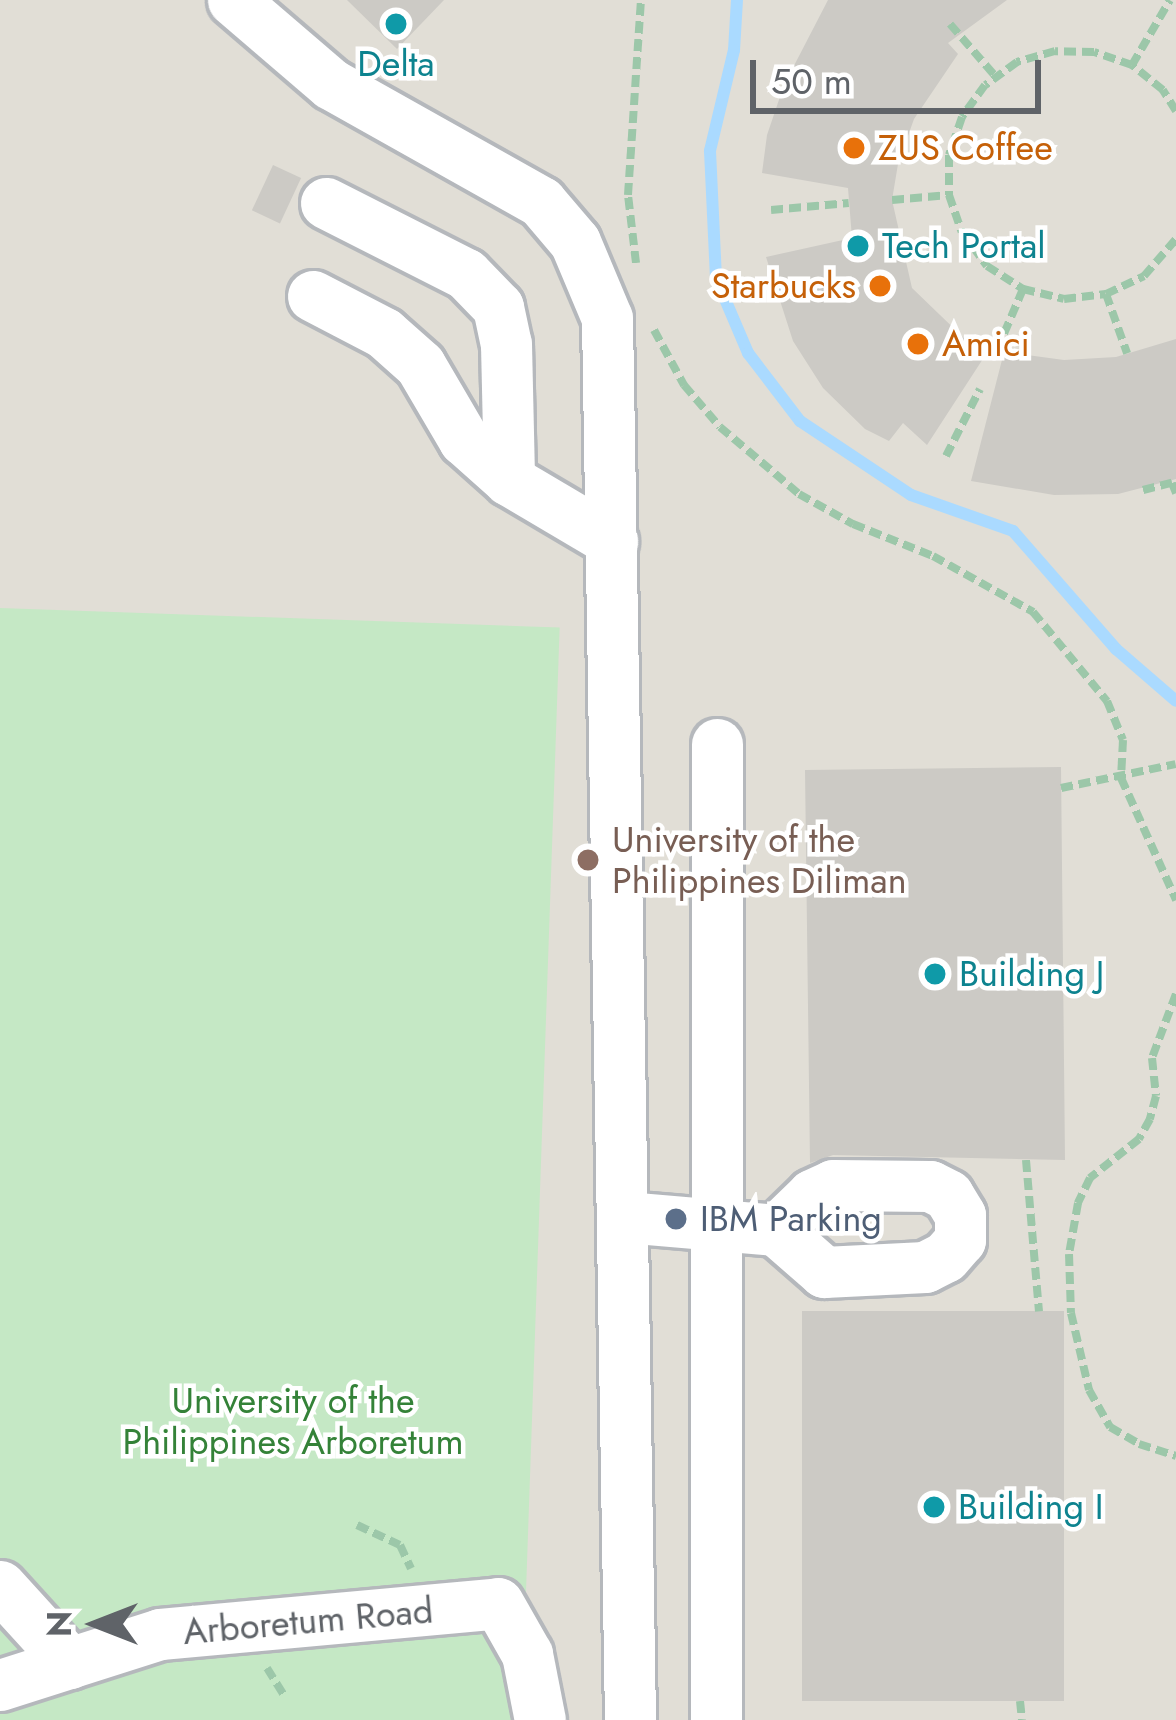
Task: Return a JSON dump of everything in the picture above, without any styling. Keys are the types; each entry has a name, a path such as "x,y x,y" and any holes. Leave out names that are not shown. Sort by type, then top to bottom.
{"street":[{"path":"232,0 331,84 541,202 574,242 608,318 626,1217 630,1720"},
{"path":"326,203 466,274 498,307 506,344 509,480"},
{"path":"313,296 384,333 420,365 464,440 509,480 612,541"},
{"path":"716,1720 717,744"},
{"path":"626,1217 776,1230"},
{"path":"0,1586 70,1663"},
{"name":"Arboretum Road","path":"0,1685 160,1634 498,1603 527,1654 540,1720"}],"path":[{"path":"636,272 628,195 641,0"},
{"path":"1132,65 1170,0"},
{"path":"950,25 996,76"},
{"path":"1175,108 1163,90 1132,65 1094,52 1055,51 1017,62 996,76 962,117 949,155 949,195 962,232 987,266 1023,289 1064,299 1106,294 1144,276 1176,238"},
{"path":"892,200 949,195"},
{"path":"771,210 849,203"},
{"path":"997,350 1023,289"},
{"path":"1106,294 1126,353"},
{"path":"649,313 683,385 720,427 799,494 853,524 933,556 1033,612 1107,701 1124,740 1121,778 1176,900"},
{"path":"946,457 980,388"},
{"path":"1143,490 1172,483 1176,493"},
{"path":"1061,788 1176,765"},
{"path":"1176,994 1152,1058 1156,1096 1150,1119 1139,1139 1090,1178 1078,1203 1069,1254 1070,1313 1089,1390 1111,1427 1139,1444 1176,1456"},
{"path":"1026,1160 1039,1311"},
{"path":"357,1525 400,1545 428,1609"},
{"path":"1020,1701 1022,1720"}],"shaded area":[{"name":"University of the Philippines Diliman","path":"0,0 1176,0 1176,1720 0,1720"}],"green space":[{"name":"University of the Philippines Arboretum","path":"0,608 560,628 522,1720 0,1720"}],"building":[{"name":"Delta","path":"347,0 444,0 397,49"},
{"name":"Tech Portal","path":"828,0 1007,0 948,43 958,54 914,119 898,164 892,200 912,288 967,341 990,348 927,445 903,423 889,441 865,429 823,388 793,341 766,257 852,238 848,188 762,173 767,135 784,85"},
{"path":"273,165 301,178 280,223 252,210"},
{"path":"1176,339 1176,479 1118,494 1054,495 971,481 1004,352 1064,360 1116,357"},
{"name":"Building J","path":"1061,767 1065,1160 833,1155 810,1163 805,770"},
{"name":"Building I","path":"802,1311 1064,1311 1064,1701 802,1701"}],"waterway":[{"path":"737,0 734,50 710,151 716,278 748,353 800,421 911,495 1013,531 1116,649 1176,701"}],"place":[{"name":"Delta","path":"396,24"},
{"name":"ZUS Coffee","path":"854,148"},
{"name":"Tech Portal","path":"858,246"},
{"name":"Starbucks","path":"880,286"},
{"name":"Amici","path":"918,344"},
{"name":"University of the Philippines Diliman","path":"588,860"},
{"name":"Building J","path":"935,974"},
{"name":"IBM Parking","path":"676,1219"},
{"name":"Building I","path":"934,1507"}]}
